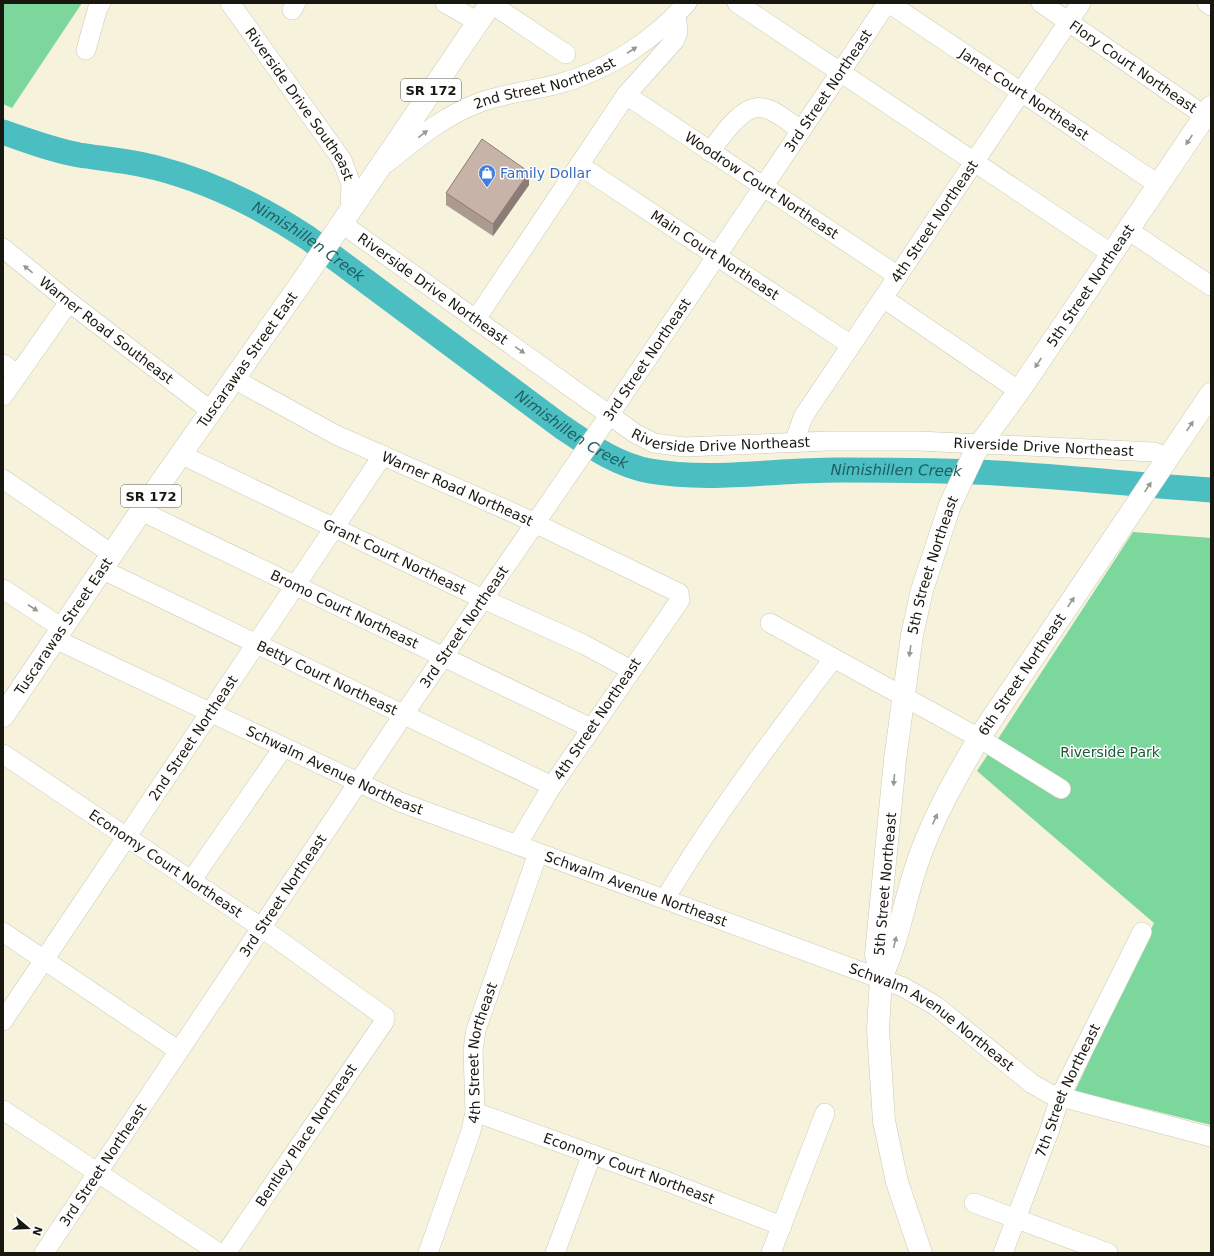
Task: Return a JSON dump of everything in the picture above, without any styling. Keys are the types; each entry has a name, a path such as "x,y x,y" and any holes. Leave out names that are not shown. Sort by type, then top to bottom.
{"main road":[{"name":"Tuscarawas Street East","path":"3,716 180,454 304,279 491,3"},
{"name":"5th Street Northeast","path":"881,978 876,954 904,698 917,610 950,505 977,448 1020,391 1208,112"},
{"name":"6th Street Northeast","path":"881,978 891,956 907,894 928,835 954,779 979,738 1211,394"},
{"path":"881,978 878,1030 884,1121 897,1182 921,1253"}],"street":[{"path":"86,50 98,7 101,3"},
{"name":"Riverside Drive Southeast","path":"230,3 342,160 351,184 342,222"},
{"path":"445,3 478,22"},
{"path":"491,3 566,54"},
{"path":"736,3 1112,254"},
{"name":"3rd Street Northeast","path":"44,1253 404,714 535,524 717,256 800,130 888,3"},
{"name":"Janet Court Northeast","path":"888,3 1159,184"},
{"name":"Flory Court Northeast","path":"1041,3 1208,112"},
{"name":"4th Street Northeast","path":"794,443 803,417 1081,3"},
{"path":"1207,3 1211,6"},
{"name":"2nd Street Northeast","path":"476,319 626,95 675,40 682,9"},
{"name":"2nd Street Northeast","path":"372,178 415,140 455,114 491,98 556,85 593,72 640,45 682,9"},
{"name":"Woodrow Court Northeast","path":"626,95 898,276"},
{"path":"710,152 726,130 744,113 756,107 770,110 800,130"},
{"name":"Main Court Northeast","path":"579,165 851,345"},
{"name":"Riverside Drive Northeast","path":"342,222 476,319 606,419 645,439 674,447 918,441 977,448 1154,452 1166,460"},
{"path":"1128,230 1211,286"},
{"name":"Warner Road Southeast","path":"3,248 211,411"},
{"path":"883,298 1020,391"},
{"path":"3,396 10,370 70,302"},
{"name":"Warner Road Northeast","path":"234,379 336,435 535,524 680,593 681,596"},
{"name":"Grant Court Northeast","path":"180,454 483,599 583,644 630,670"},
{"name":"2nd Street Northeast","path":"3,1021 383,455"},
{"name":"Betty Court Northeast","path":"3,479 107,561 256,644 552,786"},
{"name":"Bromo Court Northeast","path":"141,511 591,728"},
{"name":"Schwalm Avenue Northeast","path":"3,589 59,633 210,713 358,783 400,802 881,978 919,995 936,1006 1031,1083 1050,1094 1211,1137"},
{"name":"4th Street Northeast","path":"517,845 552,786 630,670 680,600 681,596"},
{"path":"770,623 979,738 1061,789"},
{"path":"665,899 694,850 749,771 834,659"},
{"path":"191,881 283,748"},
{"name":"Economy Court Northeast","path":"3,754 262,928 373,1006 385,1017"},
{"name":"4th Street Northeast","path":"428,1253 471,1131 475,1112 473,1050 476,1030 538,853"},
{"path":"3,932 179,1052"},
{"name":"7th Street Northeast","path":"1003,1253 1050,1129 1060,1097 1142,932"},
{"name":"Bentley Place Northeast","path":"226,1253 384,1022 385,1017"},
{"path":"3,1110 219,1253"},
{"name":"Economy Court Northeast","path":"475,1112 592,1154 782,1226"},
{"path":"771,1253 825,1113"},
{"path":"555,1253 592,1154"},
{"path":"974,1203 1108,1253"}],"green space":[{"path":"3,3 82,3 12,108 3,104"},
{"name":"Riverside Park","path":"1133,532 1211,538 1211,1125 1075,1091 1154,923 977,771"}],"building":[{"path":"482,139 529,172 493,224 446,193"}],"waterway":[{"name":"Nimishillen Creek","path":"3,132 69,153 118,160 157,168 197,180 254,206 308,238 582,441 604,454 638,468 674,474 698,475 819,470 958,471 1211,490"}],"place":[{"name":"Family Dollar","path":"487,188"}]}
